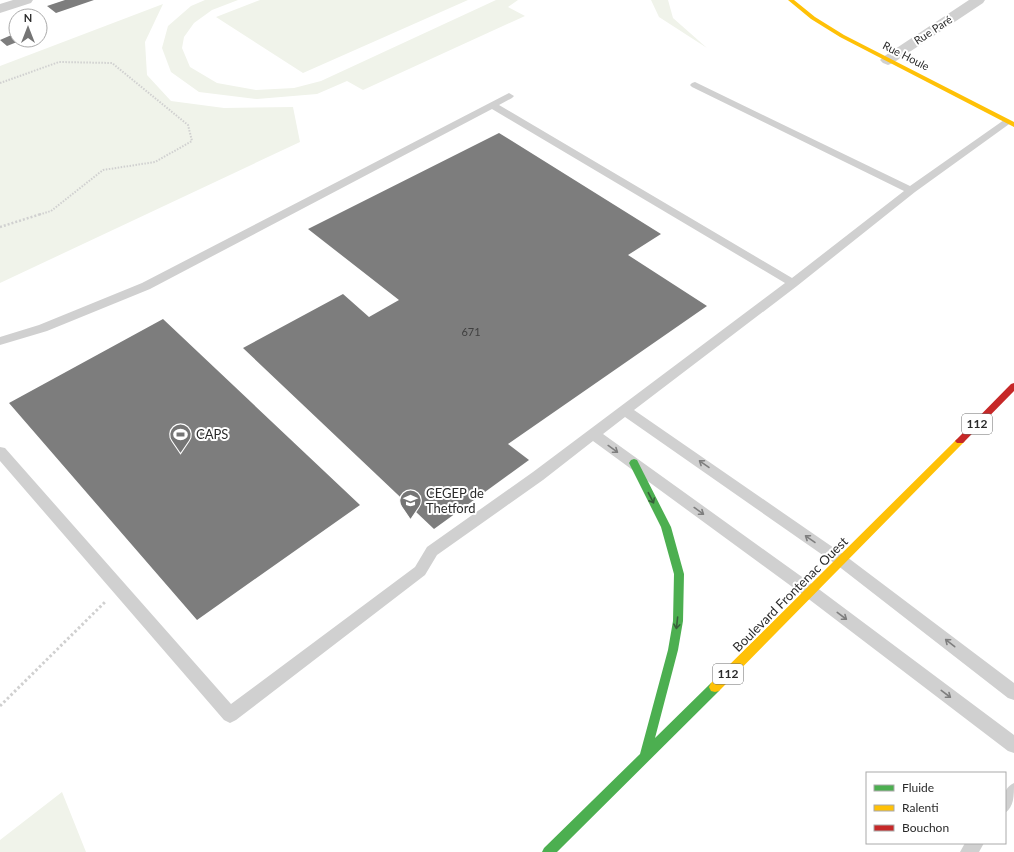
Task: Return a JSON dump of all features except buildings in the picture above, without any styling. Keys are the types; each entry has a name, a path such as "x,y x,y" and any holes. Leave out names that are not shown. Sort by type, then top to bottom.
{"main road":[{"name":"Rue Houle","path":"791,0 813,18 842,36 1011,123"},
{"name":"Boulevard Frontenac Ouest","path":"548,852 842,561 1014,386"},
{"path":"634,463 666,527 679,574 678,621 673,650 645,756"}],"street":[{"path":"0,9 26,0"},
{"name":"Rue Paré","path":"888,60 978,0"}],"lane":[{"path":"695,85 911,190"},
{"path":"0,341 43,328 146,286 509,96"},
{"path":"492,105 793,283"},
{"path":"0,452 230,715 420,571 432,551 625,410 793,283 911,190 1011,123"},
{"path":"625,410 842,561 1014,693"},
{"path":"593,434 811,592 1014,745"},
{"path":"1006,803 1014,792"},
{"path":"969,852 975,844"}],"path":[{"path":"0,83 59,62 112,63 188,125 192,141 155,162 103,170 51,211 0,227"},
{"path":"0,706 119,588"}],"shaded area":[{"path":"205,0 238,0 212,10 194,23 184,37 182,48 190,67 217,83 256,90 294,88 321,81 496,0 518,0 508,7 525,16 363,90 347,81 317,94 257,99 199,92 171,72 162,48 168,26 191,6"},
{"path":"260,0 468,0 303,73 216,17"},
{"path":"651,0 668,0 673,18 707,48 659,17"},
{"path":"163,4 145,42 147,75 171,101 224,108 293,107 300,142 0,283 0,66"},
{"path":"62,792 86,852 0,852 0,840"}],"traffic: fast":[{"path":"634,463 666,527 679,574 678,621 673,650 645,755"},
{"path":"548,852 715,687"}],"traffic: slow":[{"path":"791,0 813,18 842,36 1014,125"},
{"path":"715,687 960,441"}],"traffic: jam":[{"path":"960,441 1014,386"}],"place":[{"name":"CAPS","path":"180,454"},
{"name":"CEGEP de Thetford","path":"410,520"}]}
